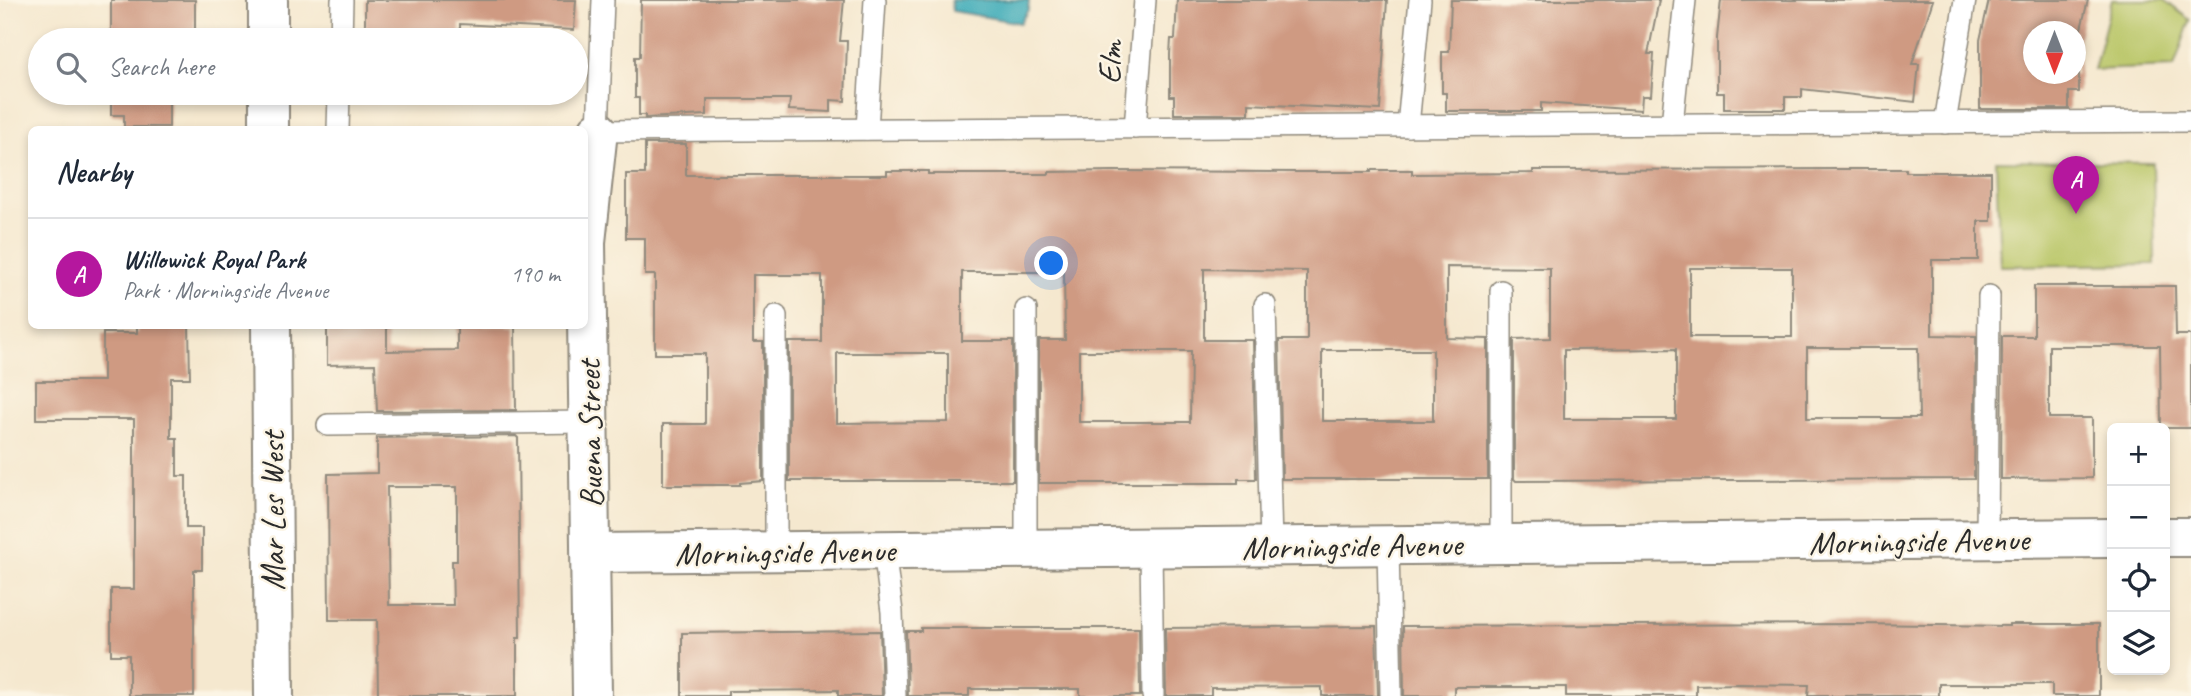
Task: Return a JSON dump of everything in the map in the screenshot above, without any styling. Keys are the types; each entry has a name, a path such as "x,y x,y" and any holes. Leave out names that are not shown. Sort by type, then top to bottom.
{"street":[{"path":"268,0 268,28"},
{"path":"269,105 269,126"},
{"name":"Buena Street","path":"588,198 591,131"},
{"name":"Mar Les West","path":"271,329 274,696"},
{"name":"Buena Street","path":"587,329 592,696"},
{"path":"2170,537 2191,537"},
{"name":"Morningside Avenue","path":"591,553 2107,538"}],"lane":[{"path":"341,28 342,0"},
{"path":"603,0 591,131 2191,121"},
{"path":"867,129 875,0"},
{"name":"Elm","path":"1135,128 1144,0"},
{"path":"1408,126 1420,0"},
{"path":"1672,124 1685,0"},
{"path":"1945,123 1965,0"},
{"path":"338,126 339,105"},
{"path":"1501,291 1501,544"},
{"path":"1987,539 1989,296"},
{"path":"1265,305 1271,546"},
{"path":"1026,310 1026,549"},
{"path":"776,316 776,551"},
{"path":"328,425 589,422"},
{"path":"1388,545 1391,696"},
{"path":"1151,548 1153,696"},
{"path":"884,550 892,612 895,696"}],"green space":[{"path":"2112,0 2164,0 2190,20 2174,67 2094,70"},
{"path":"1996,161 2153,163 2155,264 2000,266"}],"water":[{"path":"951,0 1029,1 1028,10 1020,23 952,11"}],"building":[{"path":"111,0 195,0 195,28 111,28"},
{"path":"365,0 576,0 574,28 460,24 460,28 365,28"},
{"path":"641,0 844,0 840,41 847,41 845,101 831,100 831,112 789,110 790,99 707,99 707,115 645,118 645,115 639,115 639,98 635,98 635,57 640,57"},
{"path":"1177,0 1387,0 1380,110 1249,104 1249,114 1174,114 1174,96 1170,96 1170,54 1171,39 1175,39"},
{"path":"1451,0 1659,0 1648,54 1654,54 1651,96 1642,96 1641,110 1541,103 1541,111 1446,111 1446,93 1442,93 1442,52 1449,52"},
{"path":"1721,0 1933,0 1912,64 1919,64 1915,102 1802,89 1802,97 1785,97 1785,109 1724,109 1724,93 1717,93 1717,38"},
{"path":"1989,0 2088,0 2083,21 2023,21 2023,84 2079,84 2079,92 2069,92 2069,109 1980,109 1980,40"},
{"path":"111,105 169,105 169,126 124,126 124,115 111,115"},
{"path":"645,144 686,144 686,175 887,175 887,171 928,171 928,174 1412,170 1412,174 1533,173 1533,170 1841,169 1991,172 1991,221 1978,221 1978,260 1932,260 1932,335 1976,336 1974,479 1516,481 1514,339 1550,338 1550,268 1447,267 1447,338 1488,339 1488,479 1282,479 1279,340 1307,340 1307,271 1204,269 1204,340 1253,340 1256,479 1238,479 1238,483 1039,483 1039,340 1065,340 1064,272 962,272 962,341 1013,341 1013,481 789,481 789,342 822,342 822,275 753,275 753,342 763,342 763,481 740,485 663,485 663,424 705,424 705,354 655,354 655,275 645,275 645,238 626,238 626,174 645,174","holes":["1690,268 1792,268 1792,337 1690,337","1807,348 1918,348 1919,418 1807,418","1676,349 1676,419 1564,419 1564,350","1322,350 1433,350 1433,421 1322,421","1079,351 1191,351 1190,422 1079,422","837,353 948,353 948,422 837,423"]},
{"path":"2034,286 2175,286 2176,335 2191,335 2191,428 2170,428 2170,423 2161,423 2160,346 2049,346 2049,418 2092,418 2092,478 2001,479 2002,336 2034,336"},
{"path":"137,329 189,329 190,378 171,378 171,438 177,438 177,476 186,476 186,528 202,528 202,570 194,570 194,696 129,696 129,655 111,655 111,589 134,589 134,419 36,419 36,381 103,381 103,333 137,333"},
{"path":"327,329 387,329 387,351 457,350 457,329 515,329 516,410 377,411 375,364 327,365"},
{"path":"377,438 518,438 520,638 517,638 517,696 378,696 377,620 329,620 328,474 377,473","holes":["387,487 457,487 457,561 452,561 453,605 389,605"]},
{"path":"2099,624 2099,696 2052,696 2052,684 1939,684 1939,696 1808,696 1809,685 1739,684 1696,685 1696,696 1566,696 1566,687 1454,687 1454,696 1404,696 1403,626"},
{"path":"1376,626 1378,696 1322,696 1322,687 1211,688 1211,696 1166,696 1165,628"},
{"path":"921,628 1139,628 1140,696 1080,696 1080,689 969,689 969,696 908,696 906,631 921,631"},
{"path":"880,631 882,696 838,696 838,690 728,691 728,696 682,696 682,633"}],"place":[{"name":"Willowick Royal Park","path":"2076,214"}]}
